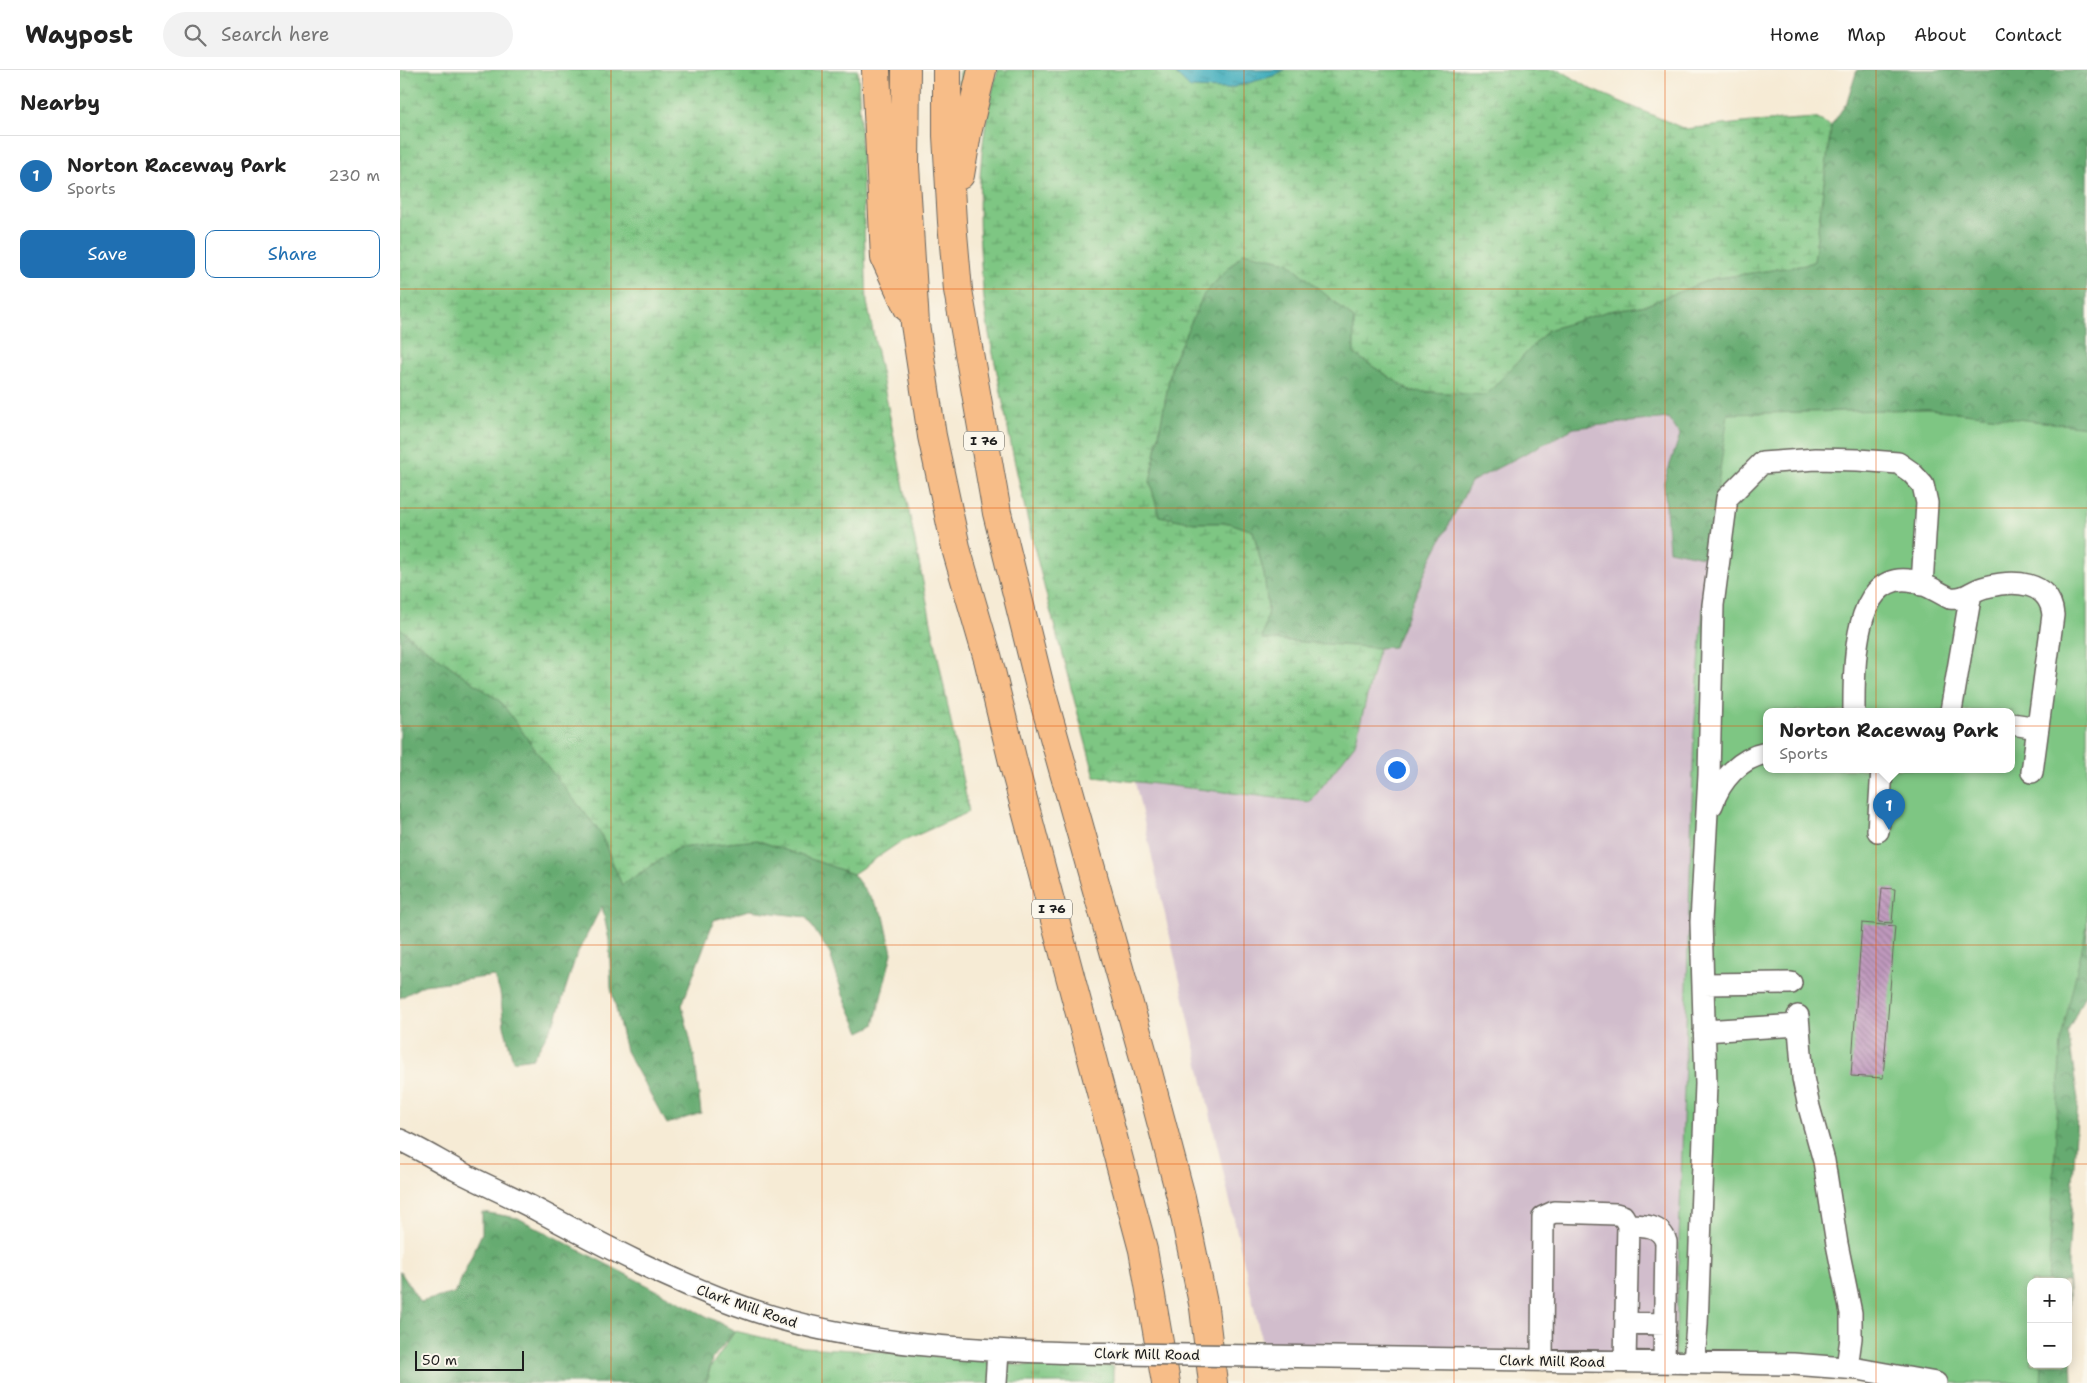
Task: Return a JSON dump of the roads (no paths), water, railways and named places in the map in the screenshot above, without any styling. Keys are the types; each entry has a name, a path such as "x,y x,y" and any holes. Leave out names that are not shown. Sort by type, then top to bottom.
{"highway":[{"path":"876,70 886,258 915,324"},
{"name":"I 76","path":"906,70 905,166 915,324 932,436 957,552 988,659 1143,1250 1166,1383"},
{"name":"I 76","path":"948,70 947,136 954,249 967,348 997,513 1040,687 1145,1061 1181,1198 1204,1308 1213,1383"},
{"path":"954,249 958,189 967,133 982,70"}],"street":[{"path":"1694,1362 1706,1084 1701,922 1707,822 1713,605 1727,498 1762,463 1816,459 1898,463 1911,472 1923,485 1927,503 1922,585"},
{"path":"1854,708 1856,643 1863,617 1875,592 1884,586 1901,580 1907,580 1950,598 1966,597 1986,587 2015,583 2040,590 2048,598 2052,606 2053,615 2032,772"},
{"path":"1952,708 1972,593"},
{"path":"2015,724 2038,728"},
{"path":"1707,822 1715,797 1724,780 1740,763 1763,753"},
{"path":"1878,831 1882,773"},
{"path":"1703,984 1792,983"},
{"path":"1704,1031 1798,1021 1803,1078 1824,1161 1836,1244 1851,1313 1848,1368"},
{"name":"Clark Mill Road","path":"400,1140 540,1211 578,1233 681,1283 736,1305 796,1323 858,1336 921,1346 998,1351 1122,1354 1793,1364 1848,1368 1936,1383"},
{"path":"1542,1360 1543,1217 1554,1212 1616,1214 1623,1216 1628,1225 1625,1362"},
{"path":"1628,1225 1646,1225 1664,1234 1666,1242 1664,1362"},
{"path":"1626,1322 1664,1324"},
{"path":"996,1383 998,1351"}],"water":[{"path":"1172,70 1284,70 1273,76 1227,89 1190,88"}],"place":[{"name":"Norton Raceway Park","path":"1889,830"}]}
